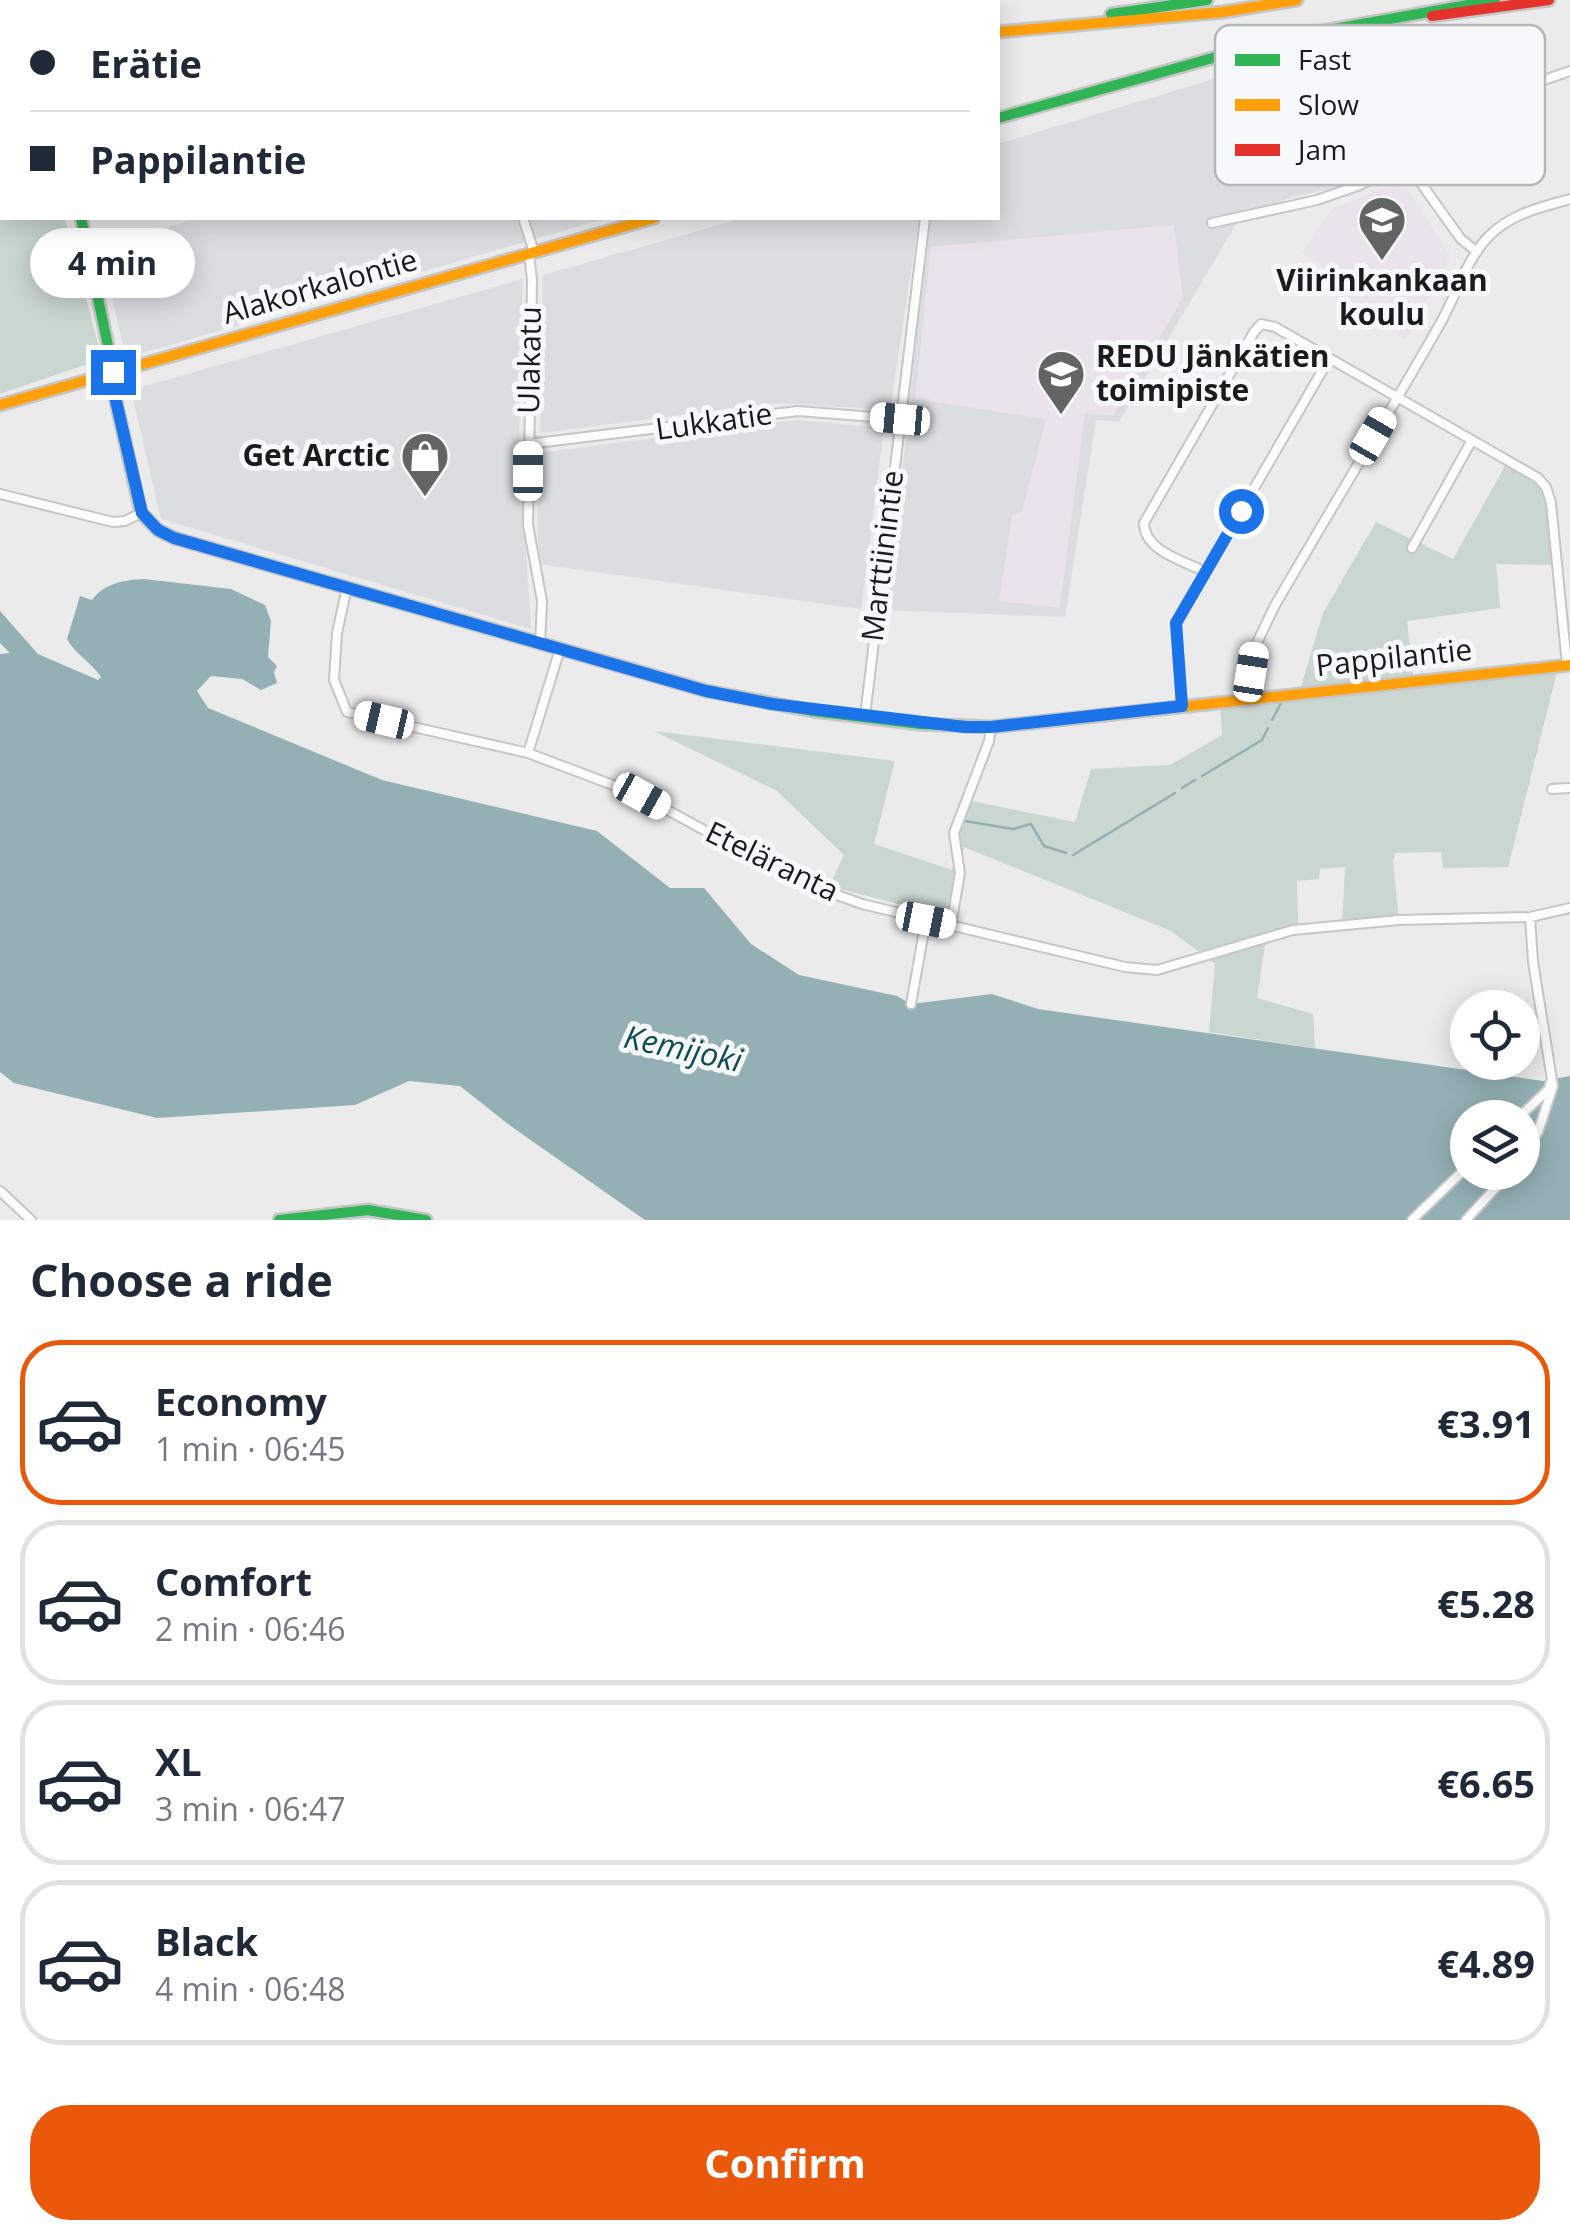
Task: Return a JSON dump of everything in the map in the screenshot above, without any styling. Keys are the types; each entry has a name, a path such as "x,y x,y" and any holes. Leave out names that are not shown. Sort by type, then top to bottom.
{"main road":[{"path":"1000,31 1207,0"},
{"path":"1000,31 1223,12 1297,0"},
{"path":"1351,25 1495,0"},
{"path":"1416,14 1432,16 1548,0"},
{"path":"1000,117 1215,56"},
{"path":"81,220 113,388 142,513"},
{"name":"Alakorkalontie","path":"0,405 647,220"},
{"name":"Pappilantie","path":"142,513 158,530 174,538 706,691 865,716 991,727 1568,665"},
{"path":"279,1220 368,1210 426,1220"}],"street":[{"path":"1545,80 1570,72"},
{"path":"1212,223 1317,200 1360,185"},
{"path":"1423,185 1477,252"},
{"path":"1250,699 1255,648 1274,606 1441,323 1477,252 1486,238 1509,220 1570,199"},
{"name":"Ulakatu","path":"524,220 532,253 528,524 542,601 540,644"},
{"name":"Marttiinintie","path":"865,716 925,220"},
{"path":"1206,572 1150,543 1144,534 1144,523 1261,324 1275,327 1538,478 1546,487 1568,665"},
{"path":"1182,706 1176,623 1330,359"},
{"name":"Lukkatie","path":"528,444 798,411 900,419"},
{"path":"1412,548 1472,440"},
{"path":"0,494 113,522 142,513"},
{"path":"1557,558 1570,557"},
{"name":"Eteläranta","path":"348,587 337,634 334,680 347,712 528,753 642,796 795,880 862,904 1125,967 1157,970 1293,930 1398,920 1530,917 1570,908"},
{"path":"528,753 560,649"},
{"path":"951,925 960,873 954,833 989,742 991,727"},
{"path":"1552,789 1570,788"},
{"path":"1530,917 1533,962 1553,1086 1540,1126"},
{"path":"911,1004 926,920"},
{"path":"1537,1100 1552,1080"},
{"path":"1412,1220 1450,1183"},
{"path":"1466,1220 1494,1190"},
{"path":"0,1191 31,1220"}],"shaded area":[{"path":"1215,79 1215,185 1347,185 1293,197 1241,216 1119,422 1096,420 1065,617 887,610 930,220 1000,220 1000,143"},
{"name":"Viirinkankaan koulu","path":"1390,185 1405,185 1450,256 1406,340 1335,294 1326,270 1302,252 1331,210"},
{"path":"0,220 66,220 102,359 0,394"},
{"path":"191,220 600,220 126,358 104,246"},
{"path":"736,220 919,220 890,410 778,403 540,433 543,275"},
{"name":"REDU Jänkätien toimipiste","path":"1174,225 1183,298 1113,416 1085,413 1060,608 999,601 1012,515 1022,511 1046,419 915,399 931,247"},
{"path":"523,279 519,445 531,629 161,519 131,390"},
{"path":"797,420 884,428 861,609 538,564 537,453"},
{"path":"1505,466 1524,470 1546,487 1557,565 1496,564 1500,608 1407,621 1414,684 1558,668 1508,867 1443,868 1441,852 1395,853 1399,920 1342,924 1345,867 1320,869 1319,879 1297,881 1298,925 1266,938 1257,998 1313,1014 1315,1048 1209,1032 1215,964 1171,931 964,847 944,916 829,886 844,855 777,791 654,731 895,761 874,844 952,870 967,800 1075,822 1091,769 1170,765 1222,735 1220,705 1298,697 1323,613 1376,522 1453,559"}],"water":[{"name":"Kemijoki","path":"144,579 231,589 265,605 271,621 268,657 277,666 277,683 261,690 242,679 211,676 197,691 208,708 382,780 597,831 670,888 704,888 751,944 799,975 897,996 911,1004 992,994 1038,1009 1450,1068 1450,1080 1543,1081 1570,1076 1570,1220 645,1220 460,1086 409,1081 355,1105 157,1118 14,1083 0,1072 0,654 10,653 0,643 0,611 38,654 98,680 101,677 67,639 80,596 92,600 109,586"}],"waterway":[{"path":"1272,720 1281,703"},
{"path":"1202,776 1262,740 1268,728"},
{"path":"1182,788 1195,780"},
{"path":"1073,855 1175,793"},
{"path":"965,821 1013,829 1031,824 1044,846 1066,853"}],"traffic: fast":[{"path":"1111,14 1207,0"},
{"path":"1356,25 1495,0"},
{"path":"1000,117 1215,57"},
{"path":"81,220 141,513 158,530 174,538 707,691 813,711 920,724 991,727 1189,706"},
{"path":"279,1220 368,1210 426,1220"}],"traffic: slow":[{"path":"1000,32 1223,12 1297,0"},
{"path":"0,405 647,220"},
{"path":"1189,706 1570,665"}],"traffic: jam":[{"path":"1432,16 1549,0"}],"place":[{"name":"Viirinkankaan koulu","path":"1382,262"},
{"name":"REDU Jänkätien toimipiste","path":"1061,416"},
{"name":"Get Arctic","path":"425,498"}],"route":[{"path":"113,372 113,388 142,513 158,530 174,538 706,691 892,720 991,727 1182,706 1176,623 1241,511"}]}
